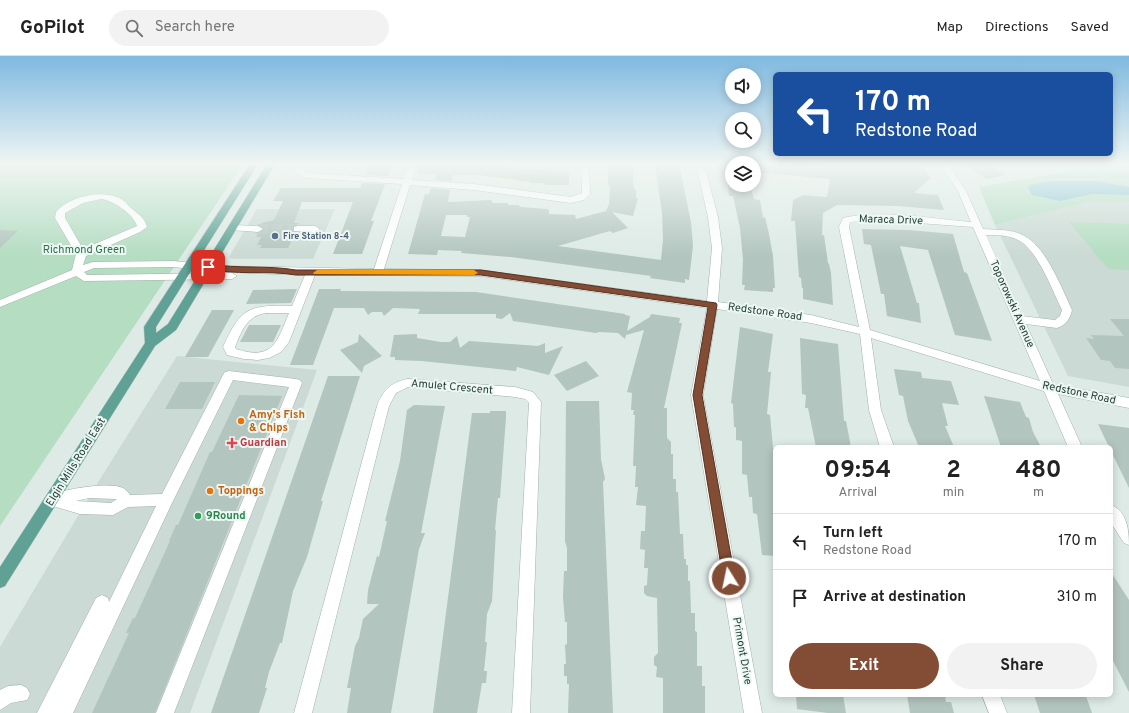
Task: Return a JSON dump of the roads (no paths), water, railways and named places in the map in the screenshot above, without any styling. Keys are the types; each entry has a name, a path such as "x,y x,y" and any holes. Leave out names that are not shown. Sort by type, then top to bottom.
{"main road":[{"name":"Elgin Mills Road East","path":"151,343 150,328 235,195"},
{"name":"Elgin Mills Road East","path":"0,581 151,343 172,327 253,195"}],"street":[{"path":"378,272 403,195"},
{"path":"536,195 575,200 585,195"},
{"name":"Primont Drive","path":"708,195 713,217 717,248 713,305 697,395 753,713"},
{"name":"Toporowski Avenue","path":"963,195 1074,445"},
{"path":"77,271 81,254 60,218 61,212 73,204 87,198 114,198 141,220 142,227 137,230 81,254"},
{"name":"Maraca Drive","path":"865,332 844,227 846,220 858,218 877,218 979,228"},
{"path":"233,228 258,229"},
{"path":"979,228 1022,238 1034,248 1067,310 1065,318 1057,324 1019,319"},
{"path":"297,229 316,229"},
{"name":"Redstone Road","path":"0,304 77,271 93,266 191,265 224,269 282,270 311,273 481,273 811,319 865,332 1049,388 1129,403"},
{"name":"Redstone Road","path":"77,271 84,278 279,276 296,272"},
{"path":"296,310 258,310 249,313 243,319 228,347 231,352 238,355 263,356 274,351 282,344 296,310 311,273"},
{"path":"865,332 874,410 886,445"},
{"path":"64,713 166,500 229,375 296,384 165,713"},
{"name":"Amulet Crescent","path":"303,713 383,406 390,390 401,384 408,383 515,392 529,395 535,402 521,713"},
{"path":"51,500 80,508 113,510 126,501 166,500"},
{"path":"1113,514 1129,538"},
{"path":"46,713 102,603"},
{"path":"0,701 8,695 21,694"},
{"path":"992,697 998,713"}],"water":[{"path":"1032,195 1089,195 1060,201"}],"tunnel":[{"path":"258,229 297,229"}],"place":[{"name":"Fire Station 8-4","path":"275,236"},
{"name":"Amy's Fish & Chips","path":"241,421"},
{"name":"Guardian","path":"232,443"},
{"name":"Toppings","path":"210,491"},
{"name":"9Round","path":"198,516"}],"park label":[{"name":"Richmond Green","path":"84,250"}]}
